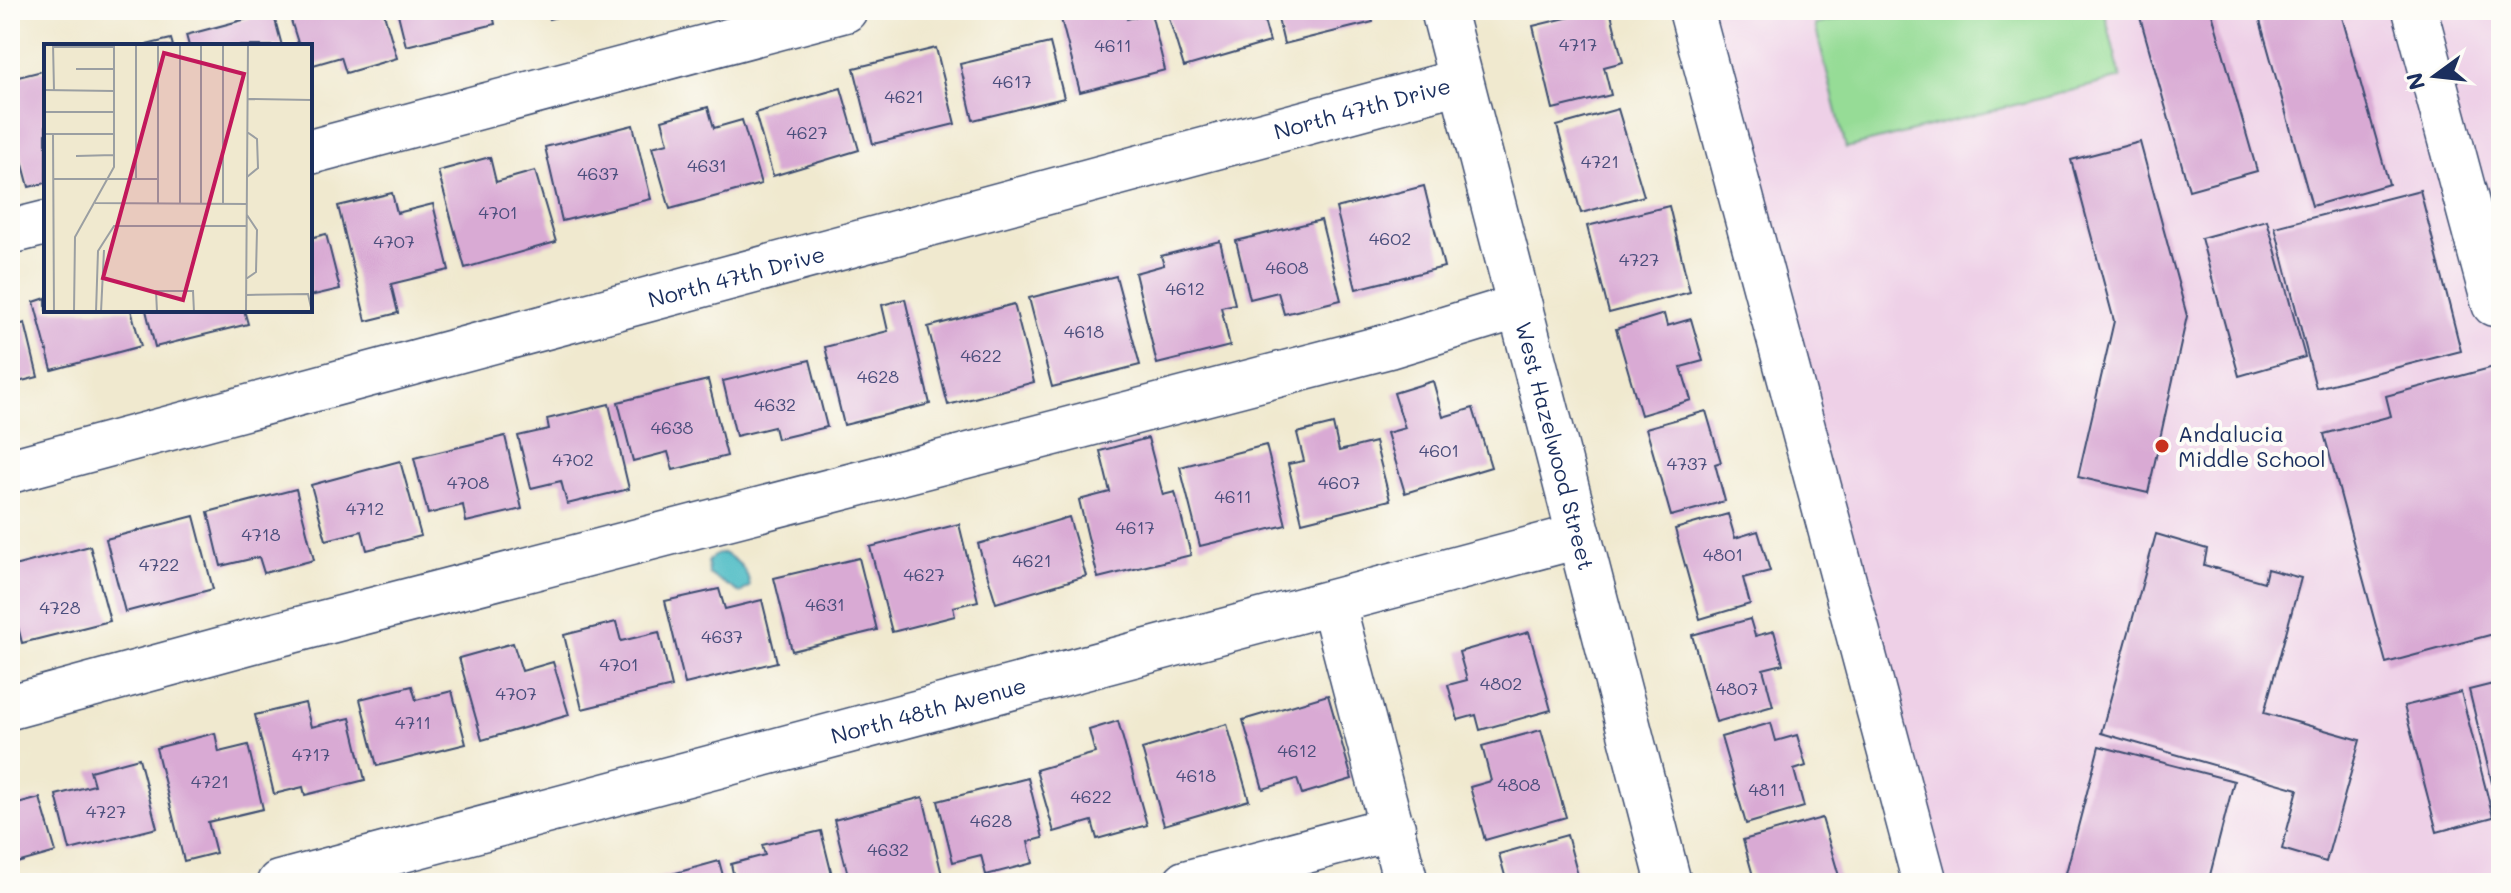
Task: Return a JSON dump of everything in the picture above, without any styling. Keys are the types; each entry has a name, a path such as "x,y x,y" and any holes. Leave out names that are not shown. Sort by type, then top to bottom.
{"street":[{"path":"312,151 845,10"},
{"name":"West Hazelwood Street","path":"1443,10 1669,883"},
{"path":"1691,10 1925,883"},
{"path":"2415,10 2494,304 2501,302"},
{"name":"North 47th Drive","path":"10,471 1461,81"},
{"path":"10,232 44,224"},
{"path":"10,707 1389,346 1520,306"},
{"name":"North 48th Avenue","path":"279,883 1579,536"},
{"path":"1333,604 1406,883"},
{"path":"1185,883 1393,828"}],"shaded area":[{"name":"Andalucia Middle School","path":"1705,10 2501,10 2501,883 1939,883"}],"green space":[{"path":"1873,10 2104,10 2121,78 1846,148 1815,25"}],"water":[{"path":"723,553 745,570 750,586 740,593 709,574 708,561"}],"building":[{"path":"302,10 383,10 397,58 346,73 341,57 312,65 312,44 298,44 289,14"},
{"path":"397,10 492,10 495,24 406,46"},
{"path":"547,10 580,10 581,11 549,19"},
{"path":"1094,10 1125,10 1127,19 1151,13 1165,70 1080,92 1061,19"},
{"path":"1185,10 1261,10 1270,42 1184,67 1168,15"},
{"path":"1276,10 1370,10 1373,22 1284,44"},
{"path":"1610,10 1623,62 1604,67 1611,95 1553,109 1533,26"},
{"path":"2138,10 2211,10 2257,171 2189,190"},
{"path":"2257,10 2340,10 2389,184 2312,206"},
{"path":"273,12 281,44 188,44 186,35"},
{"path":"171,39 172,44 150,44"},
{"path":"1050,43 1064,98 973,120 960,64"},
{"path":"936,48 955,124 873,144 854,68"},
{"path":"44,70 44,183 29,187 17,142 10,144 10,79"},
{"path":"841,88 859,150 773,176 755,113"},
{"path":"708,107 714,128 742,120 761,184 670,209 652,147 668,143 662,120"},
{"path":"1618,109 1644,196 1581,213 1557,126"},
{"path":"633,125 651,199 562,221 545,147"},
{"path":"2140,142 2187,316 2148,493 2078,477 2114,321 2071,160"},
{"path":"490,157 496,182 535,171 556,242 465,268 438,171"},
{"path":"1424,186 1444,267 1356,289 1336,208"},
{"path":"2420,190 2461,351 2316,388 2275,227"},
{"path":"392,193 397,213 433,204 449,270 391,284 398,313 366,321 338,206"},
{"path":"1669,206 1690,292 1609,313 1587,226"},
{"path":"1321,220 1341,300 1284,314 1278,292 1250,299 1236,241"},
{"path":"2267,220 2305,357 2239,376 2201,238"},
{"path":"326,234 340,289 312,296 312,238"},
{"path":"1220,241 1235,304 1221,307 1230,346 1157,364 1135,273 1164,265 1161,256"},
{"path":"1116,276 1140,365 1052,387 1029,298"},
{"path":"44,299 44,312 132,312 141,346 52,370 34,302"},
{"path":"905,299 930,404 844,425 825,347 888,331 882,305"},
{"path":"1014,304 1034,382 948,405 928,327"},
{"path":"146,312 245,312 248,324 155,347"},
{"path":"1664,314 1667,326 1691,319 1703,361 1681,367 1691,400 1641,415 1616,329"},
{"path":"25,323 38,377 10,384 10,327"},
{"path":"810,360 827,427 777,439 774,427 736,436 723,381"},
{"path":"2501,365 2501,632 2386,663 2324,434 2391,416 2386,396"},
{"path":"708,380 727,456 673,470 668,452 633,461 618,402"},
{"path":"1433,381 1443,417 1473,408 1491,467 1405,493 1387,433 1405,428 1394,393"},
{"path":"609,404 629,489 567,504 561,481 531,488 518,436 549,429 547,419"},
{"path":"1706,411 1721,462 1715,464 1725,501 1671,516 1646,428"},
{"path":"1333,424 1339,451 1375,442 1390,500 1302,522 1288,464 1304,461 1297,433"},
{"path":"505,436 522,509 466,522 463,505 428,514 414,458"},
{"path":"1148,438 1163,495 1175,492 1191,555 1098,578 1079,500 1110,492 1100,451"},
{"path":"1266,445 1286,525 1200,546 1180,467"},
{"path":"400,461 421,536 367,550 362,531 326,540 311,485"},
{"path":"296,489 314,560 264,573 259,557 221,566 208,512"},
{"path":"1728,514 1735,538 1758,531 1770,571 1743,578 1750,604 1700,619 1675,529"},
{"path":"194,516 213,589 125,612 106,539"},
{"path":"1069,517 1086,576 996,603 978,544"},
{"path":"959,524 978,601 953,607 955,616 892,632 870,547"},
{"path":"2156,534 2207,549 2204,565 2264,582 2267,569 2301,578 2264,713 2360,740 2326,862 2282,849 2298,789 2101,733"},
{"path":"90,546 110,621 22,643 10,594 10,567"},
{"path":"859,558 877,630 792,651 774,578"},
{"path":"719,589 725,609 762,600 777,662 685,684 665,601"},
{"path":"1750,619 1755,636 1774,631 1783,664 1763,669 1773,706 1716,722 1692,635"},
{"path":"616,622 621,641 659,632 672,687 582,709 564,635"},
{"path":"1529,632 1551,710 1480,730 1476,715 1458,720 1448,685 1467,680 1459,652"},
{"path":"513,643 522,671 553,662 569,715 482,740 459,658"},
{"path":"2501,682 2501,793 2495,795 2469,690"},
{"path":"412,686 416,700 452,691 466,744 377,766 360,699"},
{"path":"2461,692 2493,817 2437,832 2404,706"},
{"path":"1328,695 1352,779 1302,794 1297,779 1263,789 1243,720"},
{"path":"305,703 311,727 350,718 365,780 305,795 303,787 274,794 255,715"},
{"path":"1118,721 1147,825 1097,839 1092,821 1054,832 1036,770 1095,753 1089,730"},
{"path":"1771,723 1776,741 1797,735 1806,766 1794,770 1804,807 1746,824 1721,737"},
{"path":"1227,724 1249,800 1164,825 1142,749"},
{"path":"1541,730 1566,817 1485,840 1470,787 1491,781 1482,746"},
{"path":"215,733 219,752 248,745 263,809 208,822 216,853 184,861 156,748"},
{"path":"2099,746 2234,781 2208,883 2105,883 2066,873"},
{"path":"139,758 157,828 70,850 56,795 94,785 90,771"},
{"path":"1028,778 1043,838 1028,842 1033,863 986,875 981,855 953,862 938,801"},
{"path":"923,797 944,883 877,883 876,878 850,883 834,820"},
{"path":"40,798 56,852 10,865 10,806"},
{"path":"1822,818 1841,883 1755,883 1743,840"},
{"path":"821,831 834,883 735,883 731,864 765,855 762,845"},
{"path":"1567,835 1580,883 1507,883 1499,854"},
{"path":"719,861 725,883 643,883 643,882"}],"place":[{"name":"Andalucia Middle School","path":"2162,446"}]}
